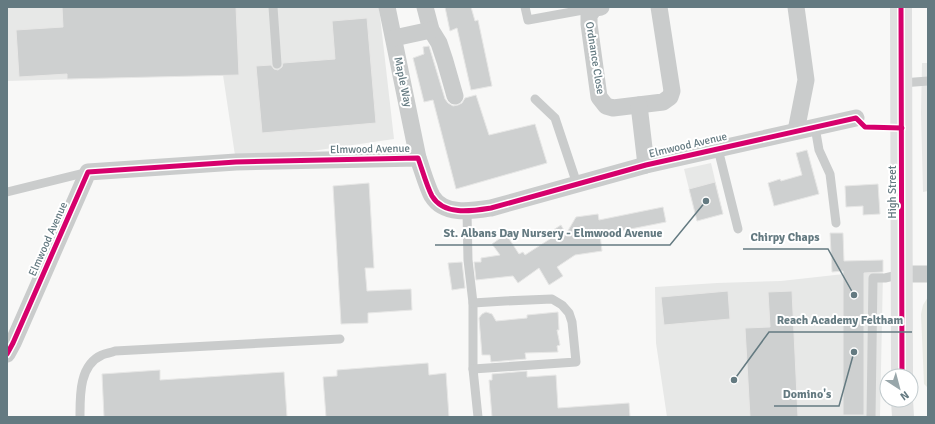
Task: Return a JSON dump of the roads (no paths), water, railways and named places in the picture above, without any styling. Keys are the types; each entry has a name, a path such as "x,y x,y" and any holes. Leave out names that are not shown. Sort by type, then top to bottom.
{"main road":[{"name":"High Street","path":"901,7 902,368"}],"street":[{"name":"Maple Way","path":"387,7 418,158"},
{"path":"425,7 431,30 438,43 455,96"},
{"name":"Ordnance Close","path":"598,8 589,15 589,24 600,97 606,106 613,108 663,102 670,97 672,90 659,7"},
{"path":"796,7 806,80 796,131"},
{"path":"394,38 431,30"},
{"path":"639,105 646,165"},
{"name":"Elmwood Avenue","path":"7,354 88,172 236,162 418,158 432,197 443,207 467,212 491,208 646,165 856,118"},
{"path":"902,274 928,274"}],"lane":[{"path":"273,7 277,64"},
{"path":"525,7 528,20 598,8"},
{"path":"902,83 928,81"},
{"path":"535,99 555,118 577,184"},
{"path":"815,127 819,150 830,174 836,223"},
{"path":"718,149 738,229"},
{"path":"7,192 88,172"},
{"path":"467,212 468,260 473,304 473,369 478,417"},
{"path":"871,417 873,278 885,278 902,274"},
{"path":"473,304 552,299 562,305 572,322 576,362 473,369"},
{"path":"80,417 80,401 84,374 90,364 101,355 115,351 340,339"}],"place":[{"name":"St. Albans Day Nursery - Elmwood Avenue","path":"706,201"},
{"name":"Chirpy Chaps","path":"854,295"},
{"name":"Domino's","path":"854,352"},
{"name":"Reach Academy Feltham","path":"734,380"}]}
